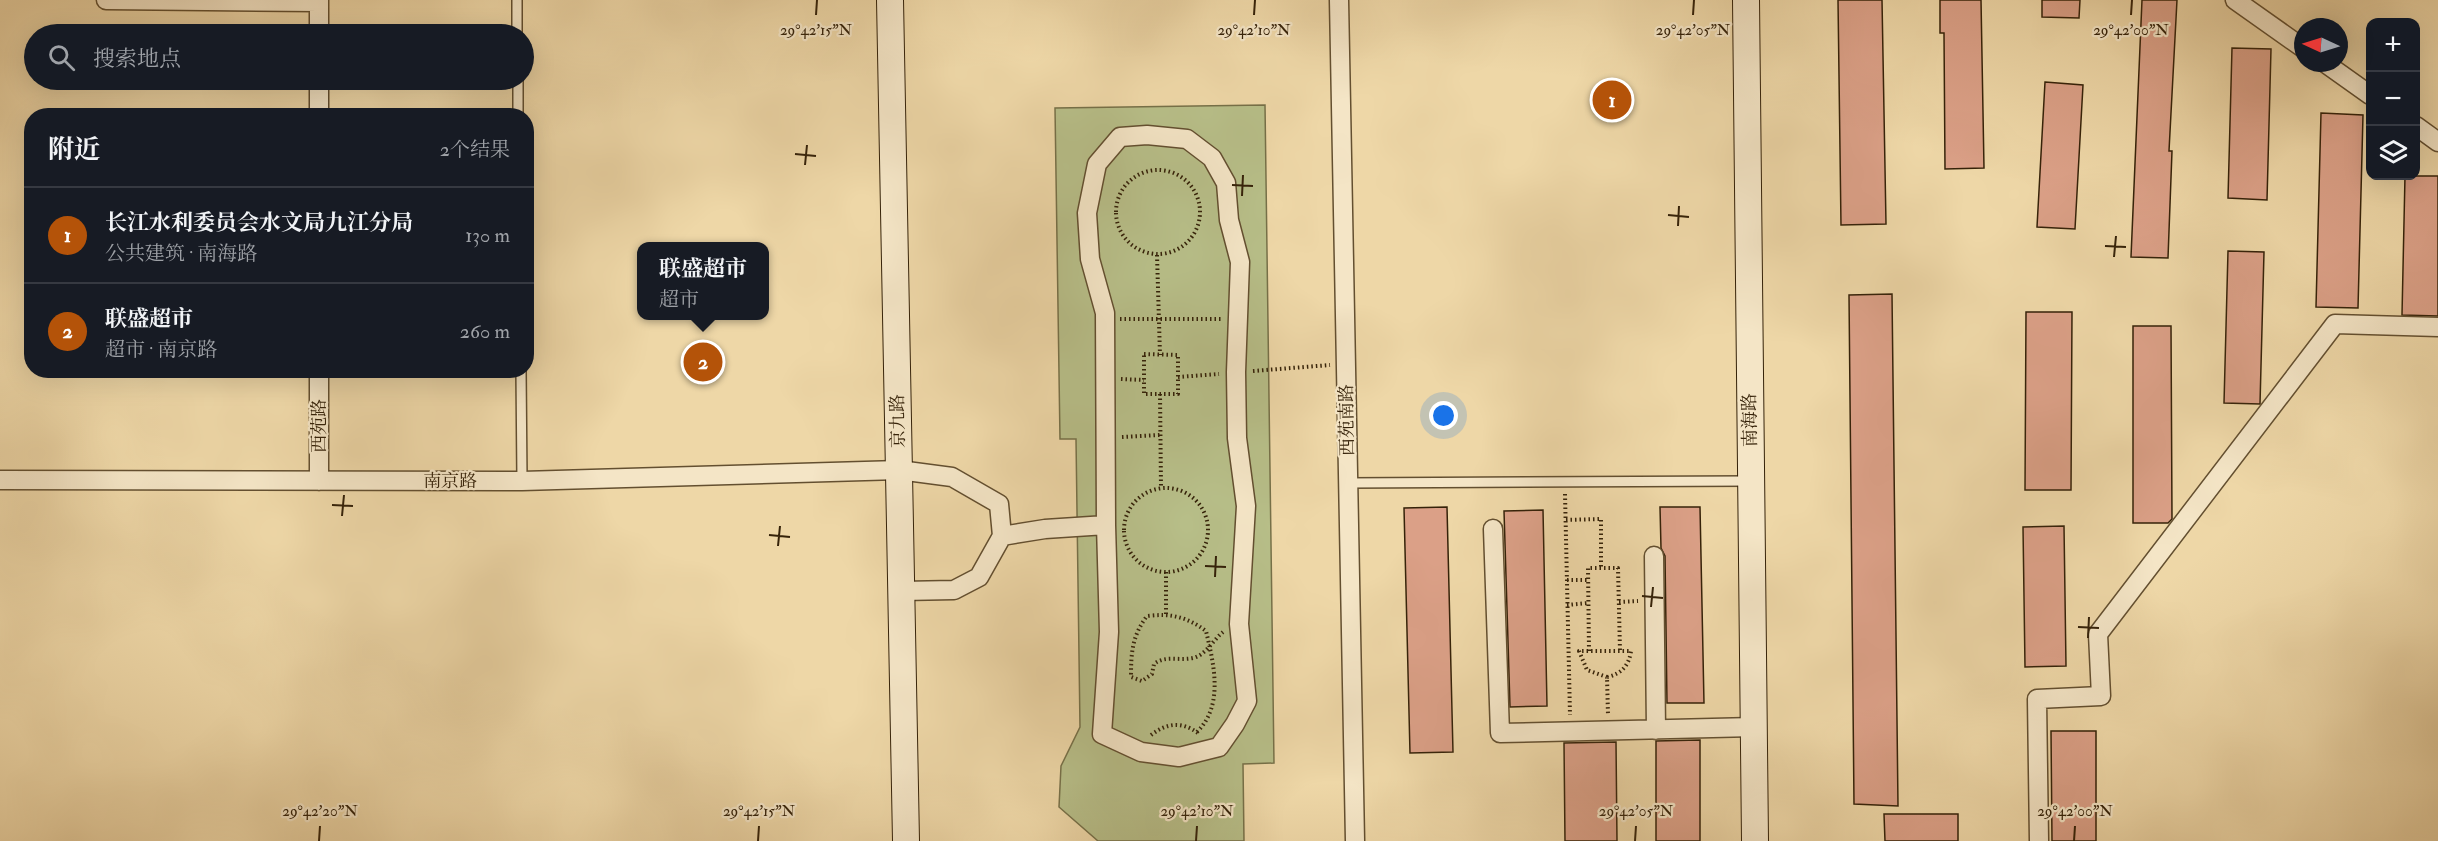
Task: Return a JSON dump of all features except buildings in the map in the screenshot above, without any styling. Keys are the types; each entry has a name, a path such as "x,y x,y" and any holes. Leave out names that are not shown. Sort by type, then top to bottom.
{"main road":[{"name":"京九路","path":"890,0 906,841"},
{"name":"南海路","path":"1746,0 1755,841"}],"street":[{"path":"106,0 319,1 319,24"},
{"name":"西苑南路","path":"1339,0 1355,841"},
{"path":"2235,0 2294,42"},
{"path":"2338,72 2366,92"},
{"path":"319,90 319,108"},
{"path":"2420,129 2438,142"},
{"path":"1147,135 1187,139 1212,158 1226,183 1229,220 1240,262 1238,319 1237,438 1246,506 1239,624 1247,701 1236,724 1219,747 1179,757 1141,752 1102,734 1109,632 1105,319 1090,259 1087,213 1098,164 1120,137 1147,135"},
{"path":"2038,841 2037,699 2101,696 2098,634 2336,324 2438,327"},
{"name":"西苑路","path":"319,378 319,482"},
{"name":"南京路","path":"0,480 522,481 899,470 952,477 999,504 1002,536"},
{"path":"902,591 954,590 979,578 1002,536 1045,529 1106,525"},
{"path":"1493,529 1500,733 1754,727"},
{"path":"1654,556 1656,730"}],"lane":[{"path":"517,0 517,24"},
{"path":"518,90 518,108"},
{"path":"521,378 522,481"},
{"path":"1348,483 1751,481"}],"path":[{"path":"1152,170 1166,171 1190,184 1200,209 1196,229 1184,246 1157,255 1143,252 1131,245 1122,234 1117,221 1116,206 1128,182 1139,174 1152,170"},
{"path":"1157,255 1160,355"},
{"path":"1105,319 1238,319"},
{"path":"1144,354 1178,355 1178,377 1178,394 1144,394 1144,354"},
{"path":"1178,377 1346,364"},
{"path":"1160,394 1161,488"},
{"path":"1107,438 1160,435"},
{"path":"1564,482 1570,732"},
{"path":"1161,488 1181,491 1198,502 1209,526 1202,553 1180,570 1166,572 1152,570 1139,562 1130,552 1125,538 1124,524 1128,511 1137,500 1148,492 1161,488"},
{"path":"1566,520 1601,519 1601,568"},
{"path":"1589,651 1588,568 1618,568 1620,651"},
{"path":"1166,572 1166,614"},
{"path":"1567,580 1588,580"},
{"path":"1568,604 1588,603"},
{"path":"1197,732 1207,722 1216,679 1209,645 1206,631 1190,619 1166,614 1147,616 1137,630 1131,648 1131,677 1142,681 1152,674 1154,664 1160,659 1193,658 1204,652 1209,645 1221,633 1239,624"},
{"path":"1579,651 1589,651 1630,651 1630,659 1621,672 1607,677 1593,674 1582,665 1579,651"},
{"path":"1607,677 1608,731"},
{"path":"1141,752 1151,734 1167,724 1184,725 1197,732 1205,750"}],"green space":[{"path":"1265,105 1274,763 1243,764 1244,841 1098,841 1059,807 1061,766 1080,727 1076,439 1060,439 1055,108"}],"place":[{"name":"长江水利委员会水文局九江分局","path":"1612,100"},
{"name":"联盛超市","path":"703,362"}]}
